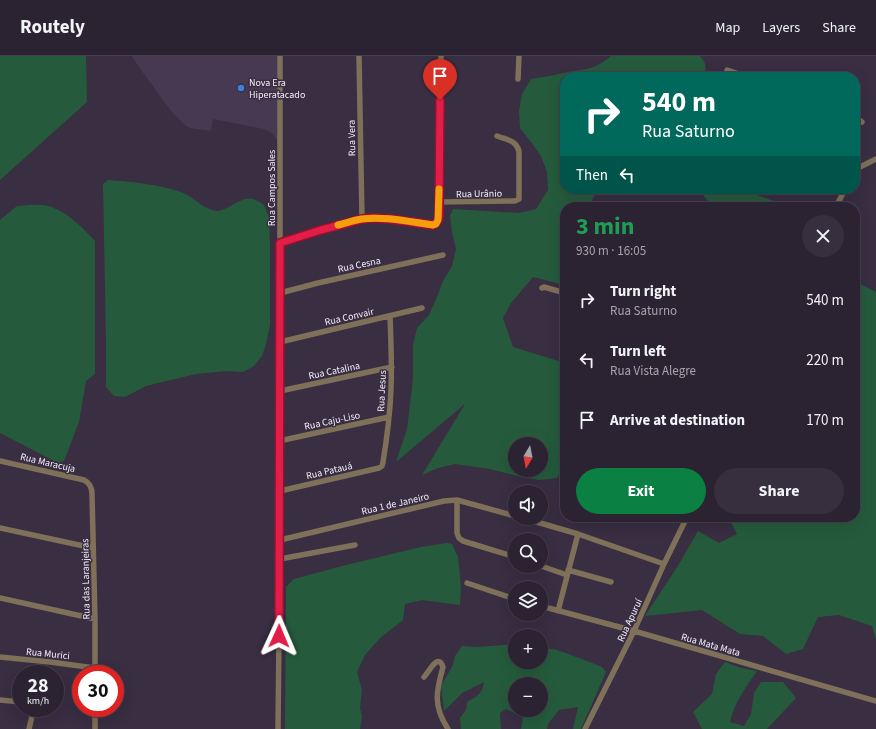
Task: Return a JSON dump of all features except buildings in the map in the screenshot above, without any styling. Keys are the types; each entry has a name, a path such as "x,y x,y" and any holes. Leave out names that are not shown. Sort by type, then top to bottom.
{"street":[{"name":"Rua Campos Sales","path":"278,729 280,559 280,56"},
{"name":"Rua Vera","path":"360,56 362,219"},
{"path":"280,243 362,219 390,219 433,225 436,224 438,220 439,202 441,56"},
{"path":"518,79 519,56"},
{"path":"727,70 733,72"},
{"name":"Rua Urânio","path":"439,202 515,201 519,199 518,146 513,142 497,136"},
{"path":"860,167 876,159"},
{"name":"Rua Cesna","path":"280,293 443,255"},
{"path":"542,288 544,287 560,292"},
{"name":"Rua Convair","path":"280,342 422,308"},
{"name":"Rua Jesus","path":"382,466 388,434 391,390 392,367 390,316"},
{"name":"Rua Catalina","path":"280,391 392,367"},
{"name":"Rua Caju-Liso","path":"279,441 389,417"},
{"name":"Rua Maracuja","path":"0,463 84,480 90,485"},
{"name":"Rua Patauá","path":"280,491 379,468 382,466"},
{"name":"Rua das Laranjeiras","path":"90,485 92,489 95,665"},
{"path":"457,500 457,533 459,538 463,541 508,555"},
{"name":"Rua 1 de Janeiro","path":"280,540 444,501 457,500 508,514"},
{"name":"Rua Apuruí","path":"585,729 634,631 685,522"},
{"path":"547,525 578,534 664,564"},
{"path":"0,528 93,548"},
{"path":"558,611 578,534"},
{"path":"280,559 355,545"},
{"path":"548,568 611,582"},
{"path":"467,583 508,597"},
{"path":"0,598 95,619"},
{"name":"Rua Mata Mata","path":"548,608 634,631 876,701"},
{"name":"Rua Murici","path":"0,657 50,662 72,666"},
{"path":"424,677 434,663 438,662 442,665 443,667 437,692 437,702 439,713 448,729"},
{"path":"0,700 12,701"},
{"path":"29,729 32,717"},
{"path":"95,717 95,729"}],"shaded area":[{"path":"132,56 277,56 278,141 273,134 264,129 213,119 211,131 186,126 171,111"}],"green space":[{"path":"0,56 86,56 87,102 0,180"},
{"path":"611,56 700,56 705,63 706,72 570,72 596,66"},
{"path":"560,74 560,194 595,194 591,202 560,202 560,284 533,277 511,303 503,318 513,347 560,361 560,472 557,478 539,480 522,477 548,477 548,437 508,437 508,474 490,469 455,464 438,468 422,475 465,404 396,462 407,429 413,379 413,344 417,328 429,315 443,281 452,266 456,249 450,216 453,209 519,213 536,209 548,190 547,172 541,156 520,128 519,111 522,94 531,79"},
{"path":"108,180 172,189 185,194 206,208 216,211 220,211 248,199 254,199 264,205 269,217 270,325 262,356 254,366 243,372 226,371 196,374 146,386 125,397 114,396 106,387 103,184"},
{"path":"702,194 754,194 779,202 709,202"},
{"path":"43,205 58,210 78,224 95,241 95,374 86,381 79,422 64,461 58,463 0,433 0,220 17,206"},
{"path":"860,284 876,292 876,640 872,626 839,615 818,617 803,649 786,654 763,636 740,634 702,610 645,616 679,564 698,531 719,543 737,534 731,522 860,522"},
{"path":"447,543 452,544 458,557 461,587 460,605 422,600 405,604 403,620 380,638 365,655 357,672 362,690 360,708 362,717 360,729 285,729 286,587 294,579 421,547"},
{"path":"508,645 508,669 548,669 548,648 557,650 602,667 606,672 581,729 573,729 578,707 559,710 548,724 547,729 521,729 523,717 548,717 548,677 508,677 508,710 506,709 500,713 501,729 461,729 460,718 466,710 467,702 481,692 484,682 462,693 444,711 441,686 453,665 455,656 462,646 477,647"},
{"path":"725,662 741,668 757,671 737,702 730,722 744,726 751,714 754,693 761,682 783,682 796,698 767,729 702,729 693,712 712,694 716,674"}],"slow traffic":[{"path":"338,225 372,218 433,225 436,224 438,220 439,189"}],"place":[{"name":"Nova Era Hiperatacado","path":"241,88"}],"route":[{"path":"279,636 280,243 362,219 390,219 433,225 436,224 439,216 440,100"}]}
